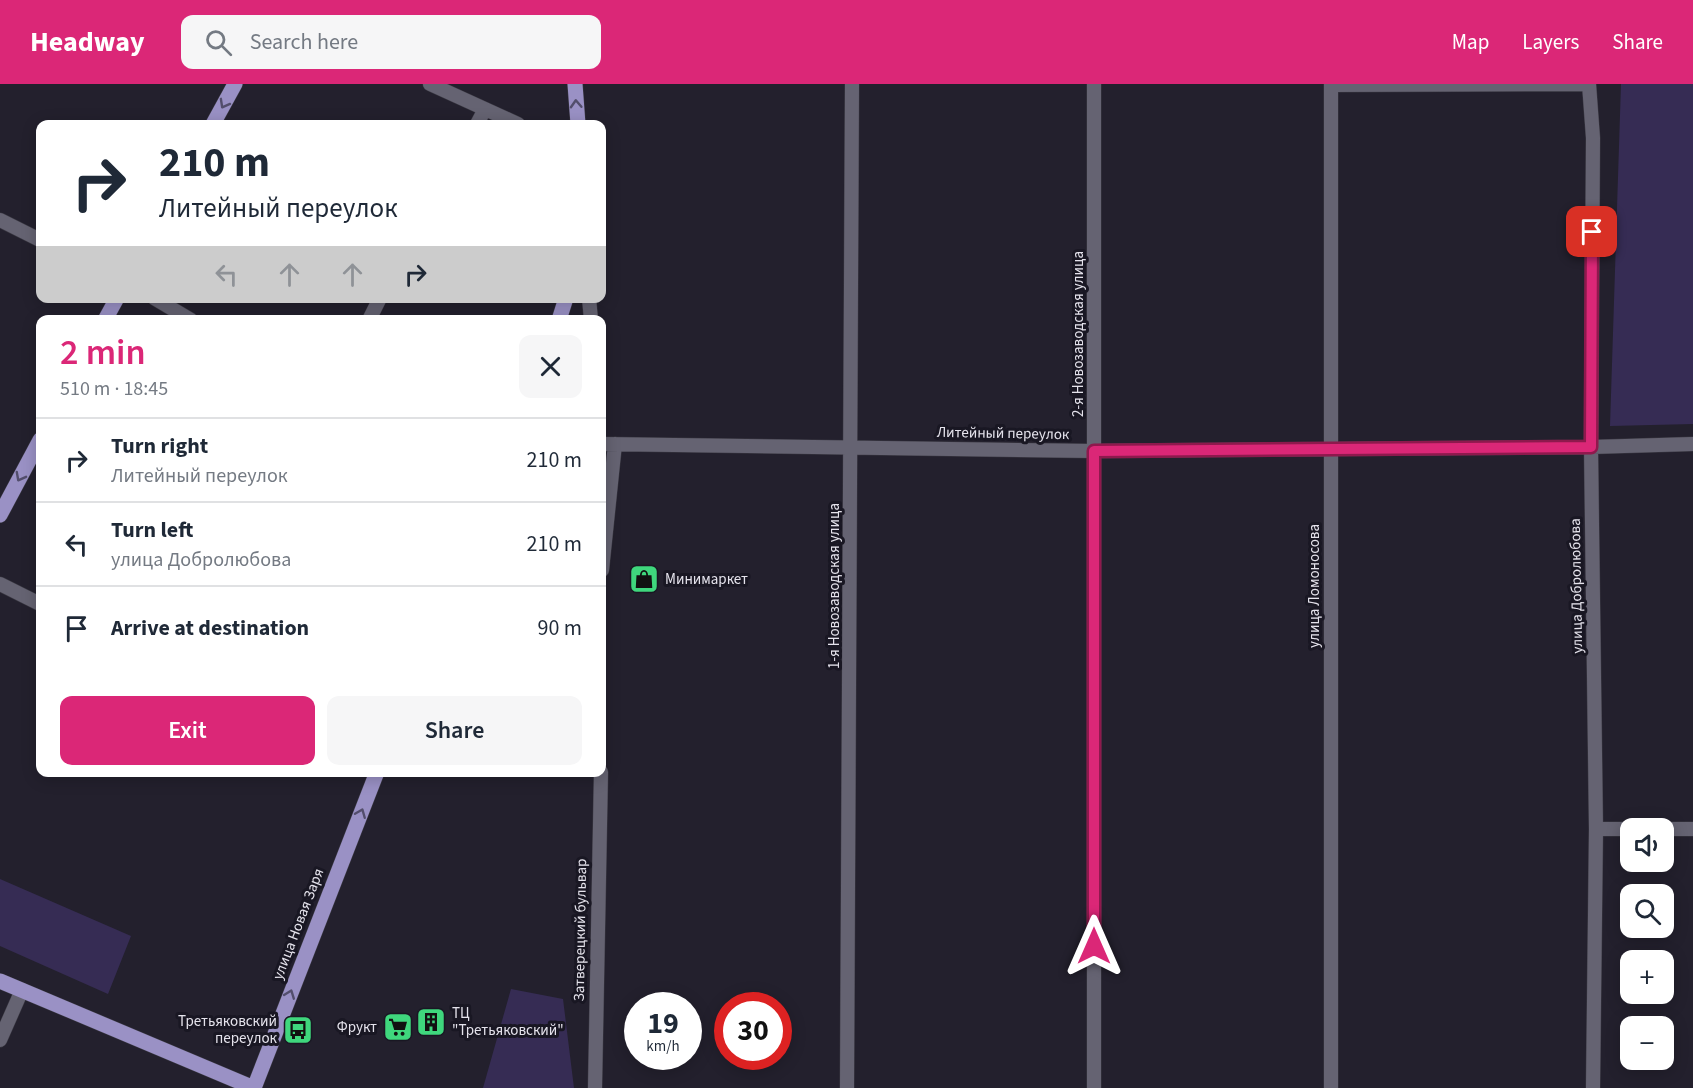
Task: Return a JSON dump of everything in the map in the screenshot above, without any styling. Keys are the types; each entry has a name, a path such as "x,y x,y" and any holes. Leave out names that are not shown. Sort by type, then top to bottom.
{"main road":[{"path":"215,120 235,84"},
{"path":"575,84 578,120"},
{"path":"0,515 36,448"},
{"name":"улица Новая Заря","path":"254,1088 375,777"},
{"path":"0,981 254,1088"}],"street":[{"path":"430,84 509,120"},
{"name":"1-я Новозаводская улица","path":"847,1088 852,84"},
{"name":"2-я Новозаводская улица","path":"1094,84 1094,1088"},
{"path":"1331,85 1589,84"},
{"name":"улица Добролюбова","path":"1589,84 1593,138 1591,447 1596,829 1593,1088"},
{"name":"улица Ломоносова","path":"1331,85 1331,1088"},
{"path":"479,120 485,110"},
{"path":"0,220 36,238"},
{"path":"162,303 183,315"},
{"name":"Литейный переулок","path":"606,444 1094,451 1591,447 1693,444"},
{"path":"0,584 36,602"},
{"name":"Затверецкий бульвар","path":"595,1088 601,777"},
{"path":"1596,829 1620,829"},
{"path":"1674,829 1693,829"},
{"path":"0,1040 22,990"}],"shaded area":[{"path":"1621,84 1693,84 1693,424 1610,426"},
{"path":"0,879 131,936 108,994 0,946"},
{"path":"511,989 563,999 574,1088 483,1088"}],"place":[{"name":"Минимаркет","path":"644,579"},
{"name":"ТЦ \"Третьяковский\"","path":"431,1022"},
{"name":"Фрукт","path":"398,1027"},
{"name":"Третьяковский переулок","path":"298,1030"}],"route":[{"path":"1094,946 1094,451 1591,447 1592,232"}]}
